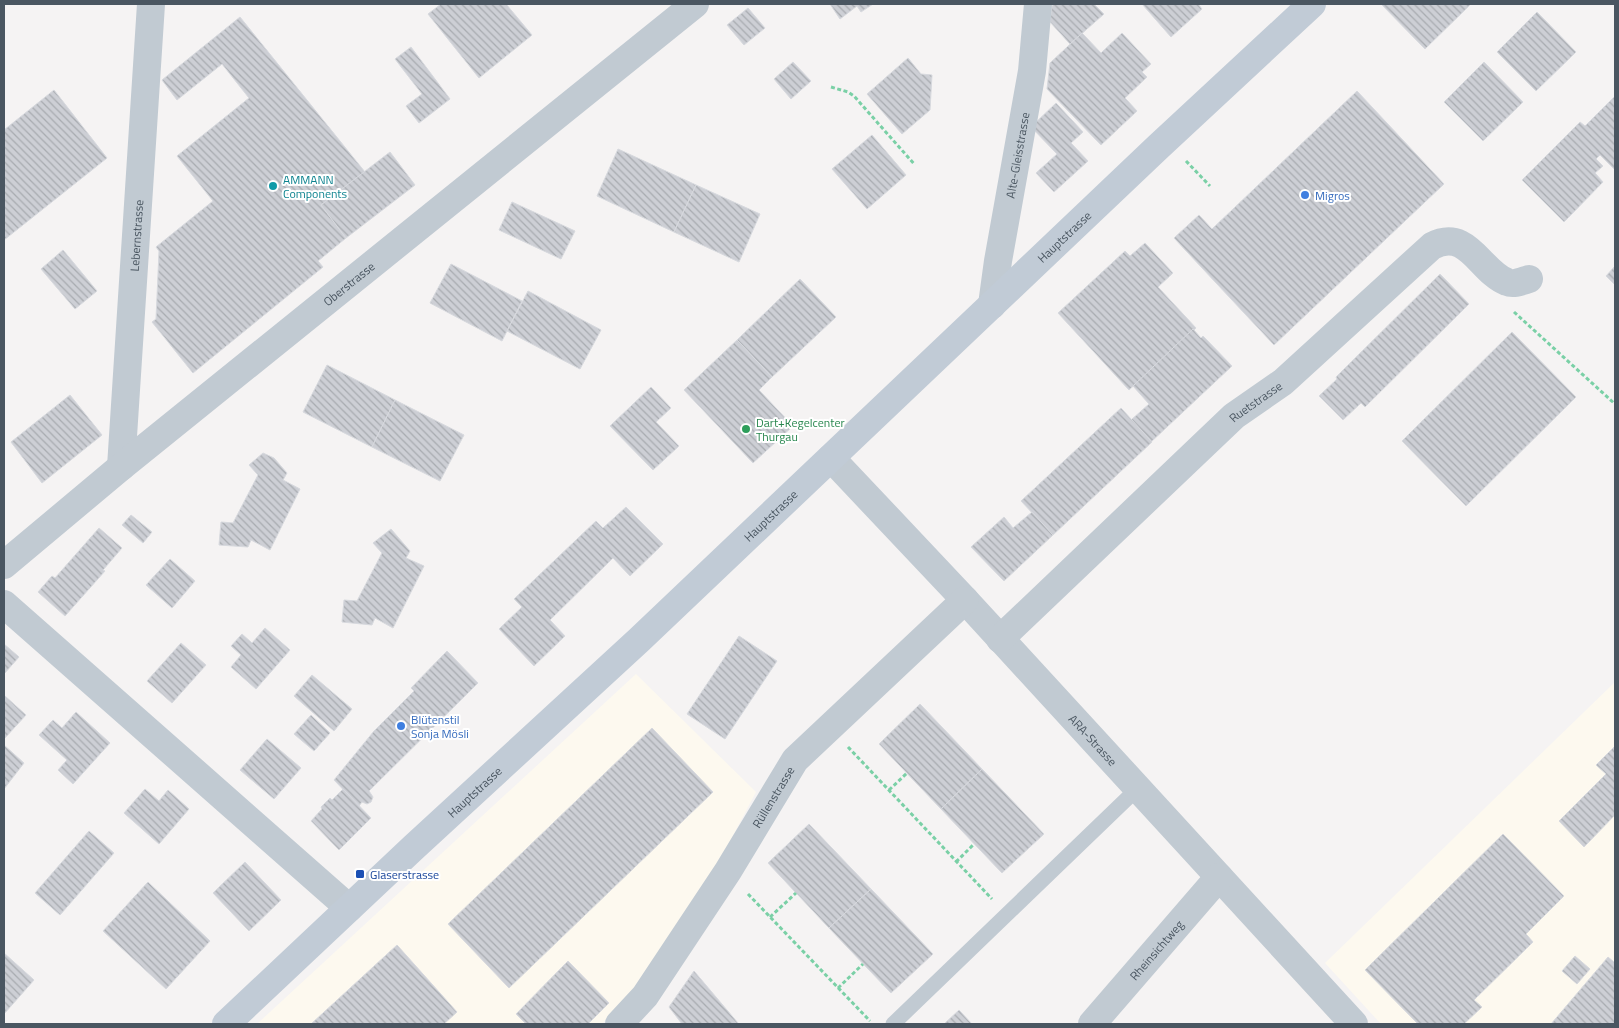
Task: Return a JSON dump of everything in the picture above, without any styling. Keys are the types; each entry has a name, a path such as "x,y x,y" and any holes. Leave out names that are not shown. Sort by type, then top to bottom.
{"street":[{"name":"Lebernstrasse","path":"121,466 151,4"},
{"name":"Oberstrasse","path":"4,565 121,466 695,4"},
{"name":"Alte-Gleisstrasse","path":"992,305 1032,71 1038,4"},
{"name":"Hauptstrasse","path":"226,1024 639,640 1312,4"},
{"name":"Ruetstrasse","path":"1000,639 1234,416 1283,382 1432,246 1440,242 1451,241 1471,252 1499,278 1518,280"},
{"name":"ARA-Strasse","path":"831,458 965,600 1354,1024"},
{"name":"Rüllenstrasse","path":"619,1024 645,996 728,871 795,760 965,600"},
{"path":"4,604 349,908"},
{"name":"Rheinsichtweg","path":"1092,1024 1218,877"}],"lane":[{"path":"893,1024 1137,789"}],"path":[{"path":"831,87 848,92 854,96 915,165"},
{"path":"1181,156 1210,186"},
{"path":"1518,280 1510,309 1615,404"},
{"path":"858,758 981,887"},
{"path":"889,790 907,773"},
{"path":"956,862 974,844"},
{"path":"770,917 796,893"},
{"path":"749,895 873,1024"},
{"path":"838,988 863,964"}],"shaded area":[{"path":"636,674 756,792 684,928 636,988 602,1024 257,1024"},
{"path":"1615,682 1615,1024 1381,1024 1325,963"}],"building":[{"path":"441,4 506,4 532,35 479,78 428,14"},
{"path":"830,4 873,4 861,12 857,6 840,19"},
{"path":"1054,4 1094,4 1104,14 1070,44 1050,22 1052,6"},
{"path":"1142,4 1198,4 1202,9 1171,37"},
{"path":"1471,4 1425,49 1382,5"},
{"path":"748,8 765,28 744,45 727,25"},
{"path":"1537,12 1576,52 1536,91 1497,52"},
{"name":"AMMANN Components","path":"240,17 365,172 321,205 346,238 318,261 323,267 193,373 152,322 156,319 159,251 156,247 213,201 177,156 249,98 222,64 177,100 162,80"},
{"path":"1082,33 1101,53 1122,33 1151,64 1142,72 1147,77 1125,98 1137,111 1101,145 1047,89 1050,63"},
{"path":"411,47 450,99 419,123 406,106 422,94 395,59"},
{"path":"908,58 921,74 932,75 930,110 902,134 867,94"},
{"path":"793,62 811,81 791,99 774,79"},
{"path":"1484,62 1523,102 1483,141 1444,102"},
{"path":"54,90 107,158 4,240 4,130"},
{"path":"1357,91 1444,184 1274,345 1174,238 1199,215 1212,229"},
{"path":"1615,96 1615,170 1600,155 1596,159 1603,166 1595,173 1603,182 1564,222 1522,180 1580,122 1585,126"},
{"path":"1056,103 1083,132 1071,143 1088,161 1054,192 1036,173 1057,154 1031,127"},
{"path":"872,135 906,175 867,209 832,169"},
{"path":"618,149 696,185 674,232 597,196"},
{"path":"390,152 415,185 346,238 321,205"},
{"path":"696,185 760,214 739,262 674,232"},
{"path":"512,202 575,231 561,259 499,230"},
{"path":"1145,243 1173,273 1158,287 1196,328 1129,390 1058,313 1125,251 1130,256"},
{"path":"63,250 97,291 75,309 41,269"},
{"path":"451,264 522,301 502,341 430,303"},
{"path":"1615,266 1615,285 1606,276"},
{"path":"1440,274 1469,304 1365,407 1361,403 1343,420 1319,396"},
{"path":"800,279 836,317 772,377 737,340"},
{"path":"528,291 601,330 580,369 507,331"},
{"path":"1193,329 1201,338 1203,336 1232,366 1151,442 1131,420 1149,404 1133,386"},
{"path":"1512,332 1576,397 1466,506 1402,441"},
{"path":"737,340 772,377 759,390 793,426 753,463 684,390"},
{"path":"327,365 395,400 372,447 303,412"},
{"path":"651,387 671,408 656,422 679,446 653,470 610,426"},
{"path":"70,395 102,435 42,483 11,442"},
{"path":"395,400 464,435 440,481 372,447"},
{"path":"1121,408 1152,442 1053,535 1021,501"},
{"path":"263,453 274,458 287,473 283,480 300,489 270,550 251,540 248,547 219,545 221,522 233,523 258,475 249,465"},
{"path":"626,507 663,544 630,576 613,558 550,620 565,636 534,666 499,629 522,607 514,599 596,521 603,528"},
{"path":"1032,512 1053,535 1004,581 971,547 1004,517 1013,528"},
{"path":"131,515 152,532 143,543 122,525"},
{"path":"99,528 122,548 103,570 105,571 65,616 38,592 52,576 55,578"},
{"path":"391,529 410,551 406,558 424,566 393,628 375,618 372,625 342,622 344,600 357,601 382,553 373,543"},
{"path":"170,559 195,581 172,608 146,585"},
{"path":"265,628 290,650 256,689 231,667 241,655 231,646 242,634 252,643"},
{"path":"739,636 777,661 725,739 687,714"},
{"path":"181,643 206,665 172,703 147,681"},
{"path":"4,644 19,657 4,674"},
{"path":"447,651 478,683 369,791 373,797 371,802 367,804 362,802 359,806 334,780 374,731 414,691 411,688"},
{"path":"312,675 352,709 334,731 294,696"},
{"path":"5,696 26,715 4,739 4,698"},
{"path":"920,704 982,769 941,809 879,744"},
{"path":"76,712 110,743 73,784 58,770 67,760 39,735 53,720 62,728"},
{"path":"311,715 330,733 314,751 294,734"},
{"path":"652,728 713,792 509,988 448,924"},
{"path":"267,739 301,768 274,799 240,770"},
{"path":"4,745 24,763 4,789"},
{"path":"1615,746 1615,815 1584,847 1559,821 1606,774 1596,765"},
{"path":"982,769 1044,834 1002,873 941,809"},
{"path":"145,789 159,801 168,790 189,809 159,844 124,813"},
{"path":"343,789 371,818 339,850 311,821 330,798 332,800"},
{"path":"809,824 871,889 829,928 768,863"},
{"path":"89,831 114,853 60,915 35,893"},
{"path":"1503,834 1564,896 1526,934 1533,942 1474,1000 1482,1007 1464,1024 1418,1024 1365,970"},
{"path":"245,862 281,900 249,931 213,893"},
{"path":"148,882 210,941 166,989 103,931"},
{"path":"871,889 933,954 891,993 829,928"},
{"path":"397,945 457,1012 444,1024 311,1024"},
{"path":"4,953 34,980 4,1014"},
{"path":"1575,956 1590,969 1577,984 1562,971"},
{"path":"1608,957 1615,963 1615,1024 1551,1024"},
{"path":"568,961 609,1003 588,1024 526,1024 516,1014"},
{"path":"694,971 737,1024 682,1024 669,1007"},
{"path":"959,1010 972,1024 944,1024"}],"place":[{"name":"AMMANN Components","path":"273,186"},
{"name":"Migros","path":"1305,195"},
{"name":"Dart+Kegelcenter Thurgau","path":"746,429"},
{"name":"Blütenstil Sonja Mösli","path":"401,726"},
{"name":"Glaserstrasse","path":"360,874"}]}
